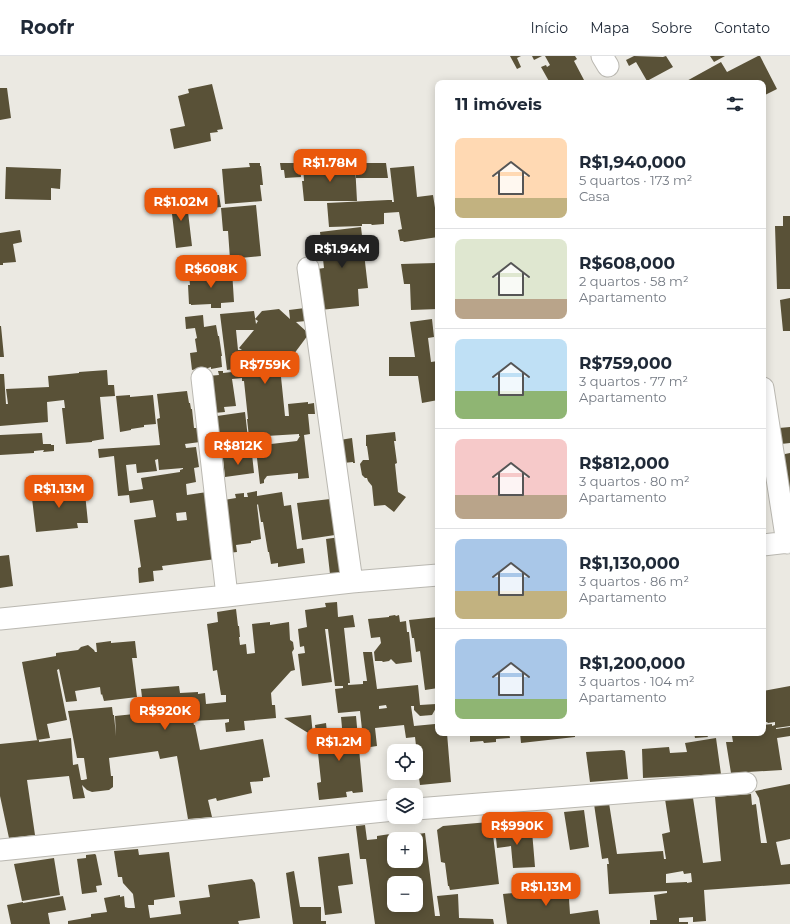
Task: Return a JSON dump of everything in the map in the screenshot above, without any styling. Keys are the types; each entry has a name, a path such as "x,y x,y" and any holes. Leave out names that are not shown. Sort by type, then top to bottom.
{"street":[{"path":"308,268 352,582"},
{"path":"202,378 227,596"},
{"path":"766,406 789,542 766,545"},
{"path":"0,619 352,582 435,575"},
{"path":"423,808 746,783"},
{"path":"0,850 387,811"}],"building":[{"path":"510,56 521,56 517,58 521,67 517,69"},
{"path":"532,56 542,56 534,60"},
{"path":"545,56 575,56 577,59 574,61 584,80 548,80 541,67 546,65 547,67 550,65"},
{"path":"634,56 666,56 673,67 646,80 636,62 629,66 626,60"},
{"path":"710,56 725,56 714,62"},
{"path":"760,56 777,89 766,94 766,80 688,80 721,62 727,72"},
{"path":"212,84 223,129 217,130 218,132 210,133 211,141 174,149 170,129 185,126 178,96 189,93 188,89"},
{"path":"0,88 7,88 11,118 0,120"},
{"path":"249,163 260,163 263,185 260,185 262,201 225,204 222,169 250,167"},
{"path":"280,163 300,163 301,177 285,178 284,170 281,170"},
{"path":"356,163 386,163 388,178 356,178"},
{"path":"355,164 357,201 304,201 302,181 304,181 303,165"},
{"path":"414,166 417,197 433,195 435,208 435,237 404,242 400,241 398,230 402,229 399,212 384,213 384,224 329,227 327,203 388,200 392,200 392,202 394,202 390,168"},
{"path":"6,167 61,169 60,189 51,188 51,200 5,199"},
{"path":"186,195 192,246 176,248 170,197"},
{"path":"219,195 221,207 200,209 199,196"},
{"path":"256,205 261,256 230,259 228,231 223,231 221,208"},
{"path":"783,216 790,216 790,289 777,289 775,226 783,226"},
{"path":"361,227 368,288 358,289 359,306 320,310 317,269 324,268 320,232"},
{"path":"20,230 22,242 13,244 16,262 3,263 3,265 0,265 0,233"},
{"path":"435,263 435,309 411,310 410,284 404,284 401,264"},
{"path":"232,270 234,302 221,303 221,308 211,308 211,304 189,304 189,274"},
{"path":"790,298 790,331 783,331 780,300"},
{"path":"305,308 306,321 296,322 308,333 308,335 285,366 280,367 285,416 289,416 288,404 308,402 308,404 314,403 315,414 308,414 310,434 304,435 309,478 298,479 298,473 267,476 264,483 260,484 255,441 271,439 271,444 297,441 300,436 299,434 249,437 244,381 242,381 242,378 232,379 236,406 224,407 225,412 214,413 208,376 219,375 218,371 223,371 223,373 241,371 240,368 227,370 220,314 254,311 255,319 262,311 279,309 290,319 289,310","holes":["236,330 254,330 239,348 242,350 238,350","253,363 260,368 254,369"]},
{"path":"203,315 204,327 216,325 222,356 222,367 211,369 211,367 208,368 209,372 202,368 192,370 190,353 197,352 195,339 197,338 195,328 186,329 185,317"},
{"path":"432,319 434,337 428,338 431,362 435,361 435,401 422,403 418,376 389,376 389,357 415,357 410,322"},
{"path":"1,326 4,357 0,357"},
{"path":"107,370 108,385 114,385 115,396 100,397 104,439 92,442 66,444 62,408 65,408 64,400 47,402 48,422 0,426 0,374 4,374 6,404 8,404 6,389 49,387 48,376"},
{"path":"187,391 189,403 192,409 194,428 198,428 200,442 185,444 186,448 196,447 199,467 194,468 196,482 186,484 187,495 207,492 216,559 162,566 163,570 153,571 154,581 139,583 138,568 141,567 134,520 156,517 153,500 130,503 129,495 118,496 114,456 99,458 98,449 160,445 157,419 160,418 157,394","holes":["158,459 159,470 183,469 180,470 180,472 141,478 143,489 129,491 126,465 136,464 137,473 157,471 155,460","186,512 187,520 177,521 176,513"]},
{"path":"130,395 130,397 153,395 156,424 144,425 144,427 120,432 116,396"},
{"path":"245,412 249,447 234,449 235,452 220,454 217,416"},
{"path":"790,427 790,443 781,444 779,428"},
{"path":"395,432 396,441 394,441 397,463 395,464 398,492 406,497 394,512 385,505 374,506 372,486 367,478 362,475 360,464 363,460 369,460 366,446 366,435"},
{"path":"42,433 43,444 54,445 54,451 43,452 44,450 34,451 34,453 0,455 0,435"},
{"path":"352,438 355,463 343,463 340,440"},
{"path":"790,453 790,493 789,493 783,456"},
{"path":"252,454 254,473 225,477 223,458"},
{"path":"80,486 81,493 85,493 88,523 77,523 78,528 36,532 31,490"},
{"path":"257,491 257,496 282,492 284,506 291,505 297,549 303,548 305,563 278,567 278,563 271,564 258,504 261,539 251,541 251,543 236,545 237,552 228,553 224,500 236,498 235,494 244,493 244,497 248,497 247,493"},
{"path":"330,499 335,535 302,540 297,503"},
{"path":"340,537 344,572 330,574 326,539"},
{"path":"9,555 13,586 0,588 0,556"},
{"path":"337,602 338,617 353,615 355,627 344,628 350,683 348,683 348,685 363,684 363,681 367,681 363,652 372,652 377,689 418,685 420,705 435,704 435,710 432,715 420,716 414,710 414,706 411,706 414,726 435,724 435,736 447,736 451,782 420,785 419,780 423,780 423,744 416,744 415,737 406,738 404,725 375,728 377,746 364,748 360,711 338,713 335,689 343,688 343,686 335,686 328,629 325,629 332,682 302,686 298,654 305,653 304,646 300,647 298,629 307,627 305,610 326,607 325,603","holes":["386,705 387,708 379,709 379,706"]},
{"path":"236,609 240,645 246,644 247,654 255,653 252,624 270,622 270,625 289,622 290,640 293,642 294,649 292,652 295,670 291,671 271,693 272,705 275,705 276,718 244,721 245,730 226,732 225,723 229,722 229,719 193,721 200,750 263,739 270,777 263,778 263,781 250,782 252,793 217,801 216,798 208,800 212,817 188,819 177,756 160,759 158,751 109,758 111,776 113,776 113,787 109,790 92,792 87,790 82,785 85,798 73,799 69,776 27,780 35,835 9,838 0,796 0,744 39,740 39,742 71,738 73,765 78,764 81,780 83,780 87,779 84,758 77,758 68,711 112,707 116,736 115,716 144,713 141,689 179,686 180,693 205,693 206,704 226,702 226,695 221,695 217,670 213,671 207,624 218,622 217,612"},
{"path":"399,615 400,622 406,621 407,632 409,632 412,662 396,664 391,659 383,662 375,661 374,652 381,643 380,637 371,638 368,619"},
{"path":"435,617 435,688 425,690 420,651 416,652 409,620"},
{"path":"111,641 111,643 135,641 137,658 132,658 137,697 104,701 102,694 101,695 100,687 75,691 77,701 66,702 59,669 57,670 67,720 47,724 50,738 37,740 22,662 56,656 56,653 78,650 81,647 88,645 95,652 97,652 96,643"},
{"path":"790,686 790,726 776,728 790,727 790,736 777,738 782,770 731,773 726,742 733,742 732,736 766,736 766,725 775,725 775,722 766,722 766,690"},
{"path":"311,715 313,736 284,718 303,716"},
{"path":"356,716 363,792 346,792 347,797 319,800 317,783 321,781 315,725 326,723 329,751 344,749 341,717"},
{"path":"470,736 510,736 510,738 496,739 496,742 470,742"},
{"path":"520,736 575,736 575,737 521,743"},
{"path":"695,736 708,737 695,738"},
{"path":"716,738 721,774 643,778 642,749 669,747 670,753 687,752 685,743"},
{"path":"625,751 628,779 590,782 586,752"},
{"path":"790,784 790,839 776,842 781,865 790,864 790,884 704,890 706,921 693,922 693,917 679,918 679,922 688,922 688,924 650,924 650,920 657,920 654,895 667,893 667,891 609,894 608,858 602,859 594,804 609,803 617,854 663,851 664,859 666,859 662,834 670,832 665,799 693,798 703,863 721,861 715,797 751,794 752,805 756,804 761,843 767,843 759,798 755,791","holes":["683,871 684,874 691,873 692,882 666,883 666,874"]},
{"path":"584,810 589,847 570,850 564,812"},
{"path":"489,822 492,827 499,884 450,890 448,886 445,863 441,862 437,830 443,826"},
{"path":"365,825 367,840 377,839 377,836 387,834 387,868 423,868 423,833 425,833 435,916 440,916 437,896 458,894 459,918 493,919 494,924 375,924 366,859 360,859 356,826"},
{"path":"519,827 520,832 532,831 535,867 513,868 511,846 497,848 495,828"},
{"path":"138,849 139,855 169,852 175,897 154,900 154,905 148,905 150,918 181,914 179,901 210,897 208,885 252,879 255,883 260,918 238,921 239,924 68,924 68,921 91,917 91,914 107,912 104,898 120,895 120,897 124,896 125,907 135,908 133,894 123,883 122,877 118,877 114,851"},
{"path":"349,853 353,884 338,886 342,913 325,915 318,857"},
{"path":"95,854 102,885 96,886 97,892 82,894 77,859 86,858 86,855"},
{"path":"54,858 60,895 22,901 14,864"},
{"path":"294,871 300,907 321,907 321,921 326,921 326,924 293,924 286,873"},
{"path":"570,882 570,914 598,910 600,924 507,924 503,894 537,894 536,884"},
{"path":"63,896 66,910 48,913 50,924 11,924 7,905"}]}
